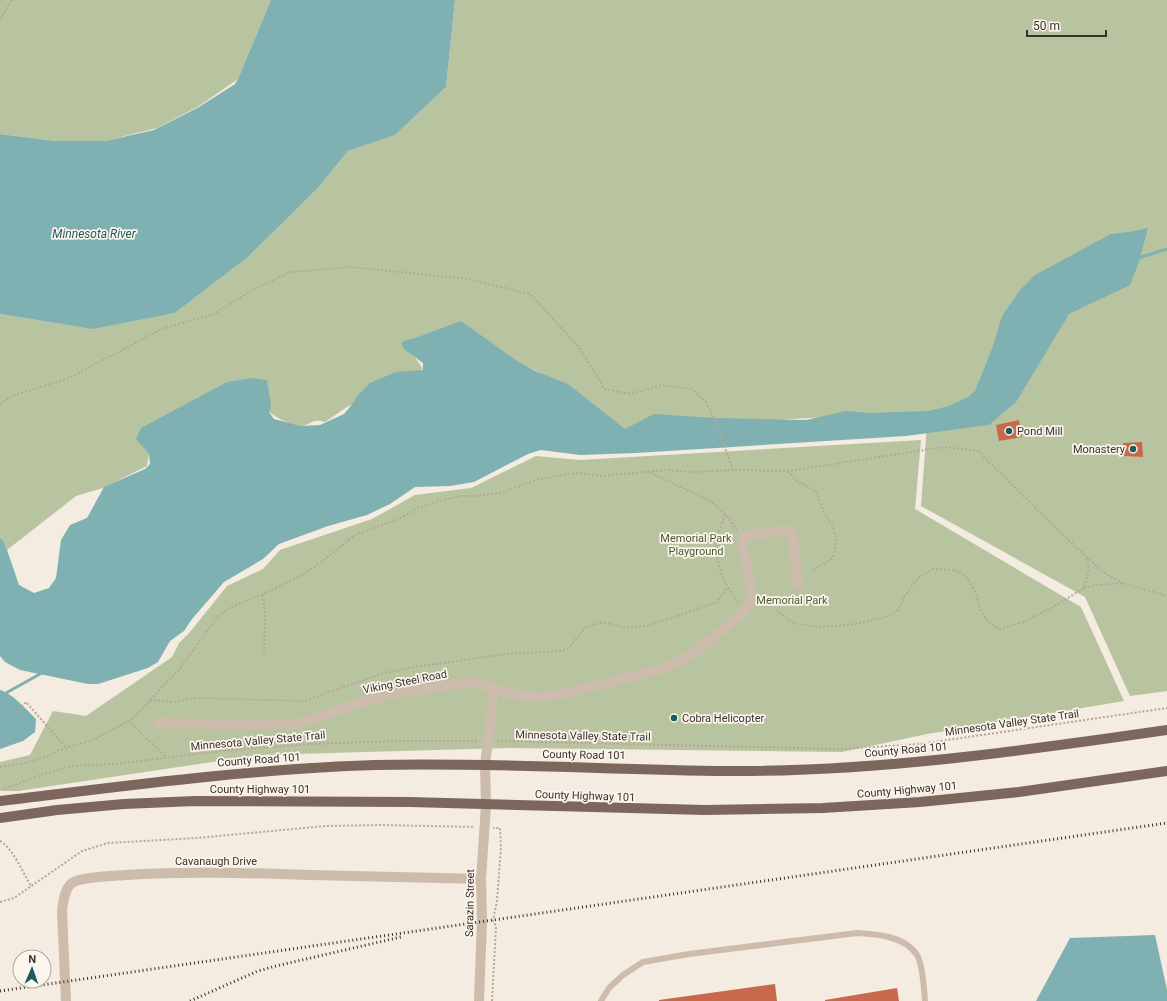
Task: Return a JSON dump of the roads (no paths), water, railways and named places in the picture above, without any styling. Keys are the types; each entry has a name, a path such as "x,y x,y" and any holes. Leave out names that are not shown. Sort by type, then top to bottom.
{"main road":[{"name":"County Road 101","path":"0,801 192,778 277,770 382,765 485,765 728,771 823,768 938,760 1167,730"},
{"name":"County Highway 101","path":"0,818 138,803 267,800 486,804 675,810 823,808 920,802 1019,792 1167,771"}],"street":[{"name":"Viking Steel Road","path":"159,723 289,725 304,723 353,705 386,695 467,682 486,684 510,694 520,696 546,696 558,695 661,669 682,660 703,647 744,611 751,601 752,594 742,541 746,536 785,530 792,533 798,584"},
{"path":"486,804 485,765 493,688"},
{"name":"Sarazin Street","path":"479,1001 482,921 481,879 486,804"},
{"name":"Cavanaugh Drive","path":"66,1001 62,912 67,890 72,883 112,876 166,873 248,873 481,879"}],"lane":[{"path":"601,1001 609,988 623,975 644,962 690,954 857,933 879,934 891,938 905,944 917,955 920,965 925,1001"}],"water":[{"name":"Minnesota River","path":"271,0 455,0 446,87 395,135 348,151 316,190 248,257 175,313 92,329 0,314 0,134 56,141 105,141 154,130 199,107 235,84"},
{"path":"1148,228 1139,262 1130,285 1069,314 1016,402 989,425 906,436 636,453 580,455 541,450 528,454 474,482 450,486 415,487 390,504 367,515 328,526 279,544 263,559 224,582 192,619 184,631 170,641 158,662 148,668 98,684 88,684 20,670 5,662 0,656 0,539 2,539 7,550 19,585 34,593 49,588 56,578 61,540 70,525 87,518 104,487 145,469 150,464 149,454 136,439 141,428 227,382 253,378 267,380 271,406 269,412 274,419 300,426 320,425 344,414 357,396 370,383 396,372 423,370 423,363 404,349 401,343 461,321 517,361 537,372 568,384 625,429 654,414 714,418 806,420 846,411 868,413 928,411 949,406 968,397 975,391 993,346 1002,316 1020,290 1035,275 1111,234"},
{"path":"0,690 14,698 36,719 35,732 23,741 0,749"},
{"path":"1155,935 1167,990 1167,1001 1036,1001 1070,938"}],"waterway":[{"path":"1138,258 1167,249"},
{"path":"0,700 6,693 43,671"}],"railway":[{"path":"0,991 1167,823"},
{"path":"190,1001 258,971 401,937"}],"place":[{"name":"Pond Mill","path":"1009,431"},
{"name":"Monastery","path":"1133,449"},
{"name":"Cobra Helicopter","path":"674,718"}],"park label":[{"name":"Memorial Park Playground","path":"696,544"},
{"name":"Memorial Park","path":"792,600"}]}
